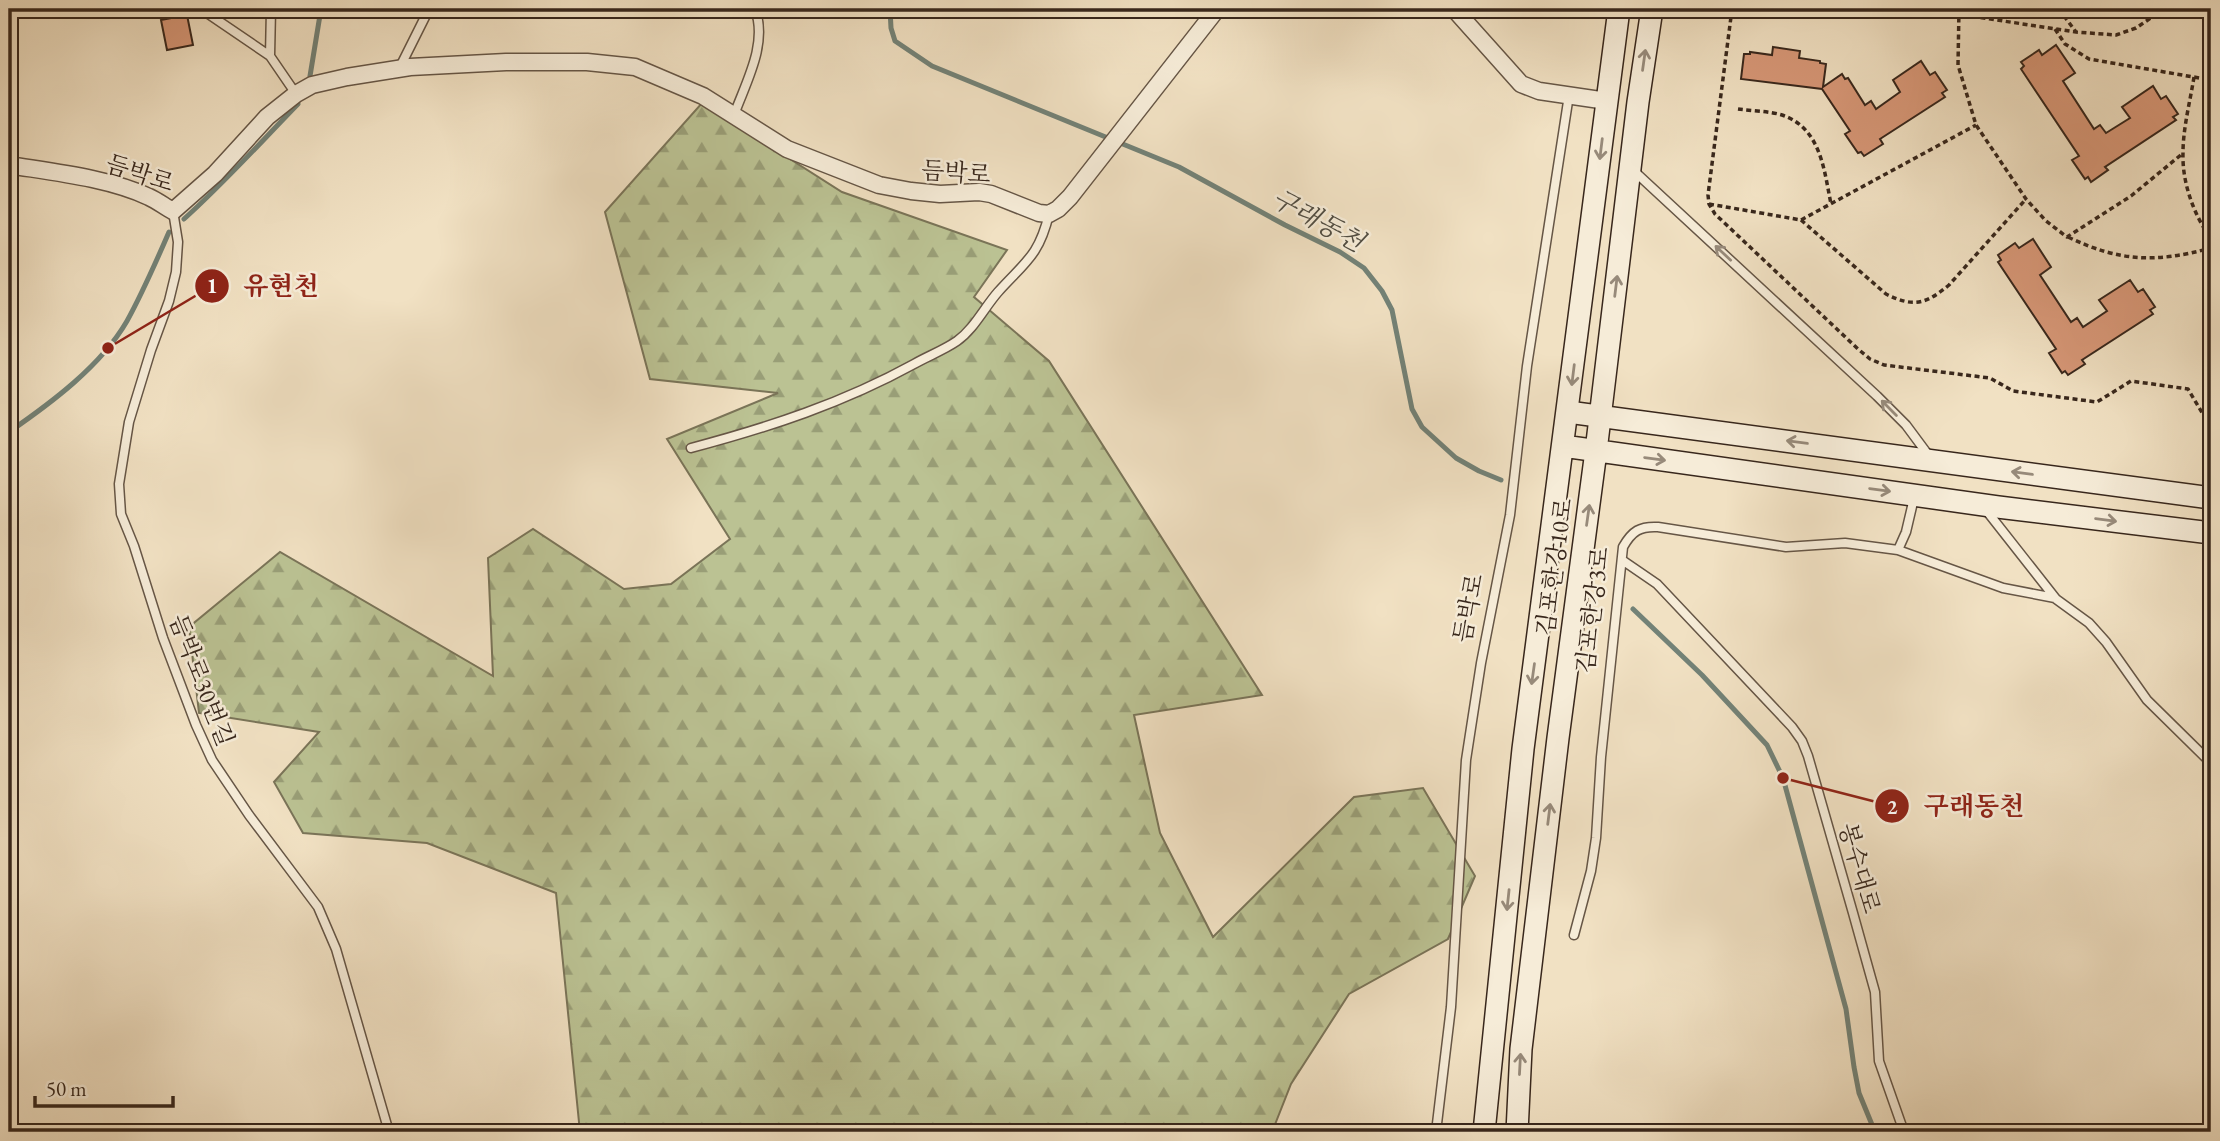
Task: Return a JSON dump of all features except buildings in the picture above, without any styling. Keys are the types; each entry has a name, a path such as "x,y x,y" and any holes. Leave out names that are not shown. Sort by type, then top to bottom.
{"street":[{"path":"1049,214 1070,197 1217,9"},
{"path":"1454,9 1521,84 1539,91 1607,101"},
{"name":"김포한강10로","path":"1484,1132 1523,749 1619,9"},
{"name":"김포한강10로","path":"1517,1132 1521,1049 1558,738 1652,9"},
{"name":"듬박로","path":"9,165 119,187 149,197 173,211 215,174 267,117 312,85 399,69 460,63 619,64 635,66 703,96 787,149 879,185 940,194 979,192 1039,214 1049,214"},
{"path":"1568,412 2211,498"},
{"path":"1563,446 2211,533"}],"lane":[{"path":"201,9 270,56 296,94"},
{"path":"270,56 271,9"},
{"path":"399,69 429,9"},
{"path":"734,115 760,36 759,19 755,9"},
{"name":"듬박로","path":"1436,1132 1451,1007 1466,760 1481,663 1510,514 1528,354 1569,95"},
{"path":"1631,169 1877,396 1906,425 1932,461"},
{"name":"듬박로30번길","path":"173,211 178,242 176,272 129,422 119,484 121,514 163,638 212,760 249,815 318,907 336,949 389,1132"},
{"path":"691,448 814,411 872,387 957,341 969,330 997,293 1026,264 1043,238 1049,214"},
{"path":"1898,550 1906,532 1915,495"},
{"path":"1982,504 2056,598 2090,623 2147,700 2211,763"},
{"name":"김포한강3로","path":"1574,935 1591,871 1596,838 1601,757 1623,547 1630,534 1644,526 1786,547 1845,543 1898,550 2003,588 2056,598"},
{"name":"봉수대로","path":"1622,560 1657,584 1792,727 1802,741 1875,992 1879,1061 1904,1132"}],"path":[{"path":"1732,9 1709,204 1715,214 1858,349 1870,359 1884,365 1990,378 2013,391 2097,402 2132,381 2188,389 2204,416 2211,417"},
{"path":"1896,9 1958,12 2102,35 2126,33 2164,9"},
{"path":"2059,9 2076,32"},
{"path":"1958,12 1958,65 1976,125 2026,199 2046,220 2067,237 2088,247 2118,255 2178,257 2211,248"},
{"path":"2055,29 2065,44 2089,59 2211,80"},
{"path":"2194,78 2182,153 2191,202 2211,239"},
{"path":"1738,108 1782,115 1808,131 1822,158 1831,204"},
{"path":"1801,220 1976,125"},
{"path":"2067,237 2131,196 2182,153"},
{"path":"1709,204 1801,220 1886,294 1898,300 1923,303 1949,285 2026,199"}],"green space":[{"path":"702,103 842,192 1007,250 974,297 1049,361 1262,695 1134,715 1160,833 1213,937 1354,797 1423,788 1475,876 1448,939 1349,994 1291,1084 1272,1132 580,1132 556,893 427,843 303,833 274,782 319,732 199,713 189,627 280,552 493,676 488,558 533,529 624,589 671,584 730,539 667,439 778,393 650,379 605,212"}],"waterway":[{"path":"310,76 321,9"},
{"name":"구래동천","path":"890,9 895,41 932,66 1179,167 1340,252 1364,268 1382,291 1392,310 1412,409 1422,427 1456,458 1501,480"},
{"path":"184,219 298,104"},
{"path":"9,432 42,409 104,353 127,321 169,232"},
{"name":"구래동천","path":"1633,609 1702,675 1767,745 1783,778 1846,1009 1859,1093 1875,1132"}],"place":[{"name":"유현천","path":"108,348"},
{"name":"구래동천","path":"1783,778"}]}
